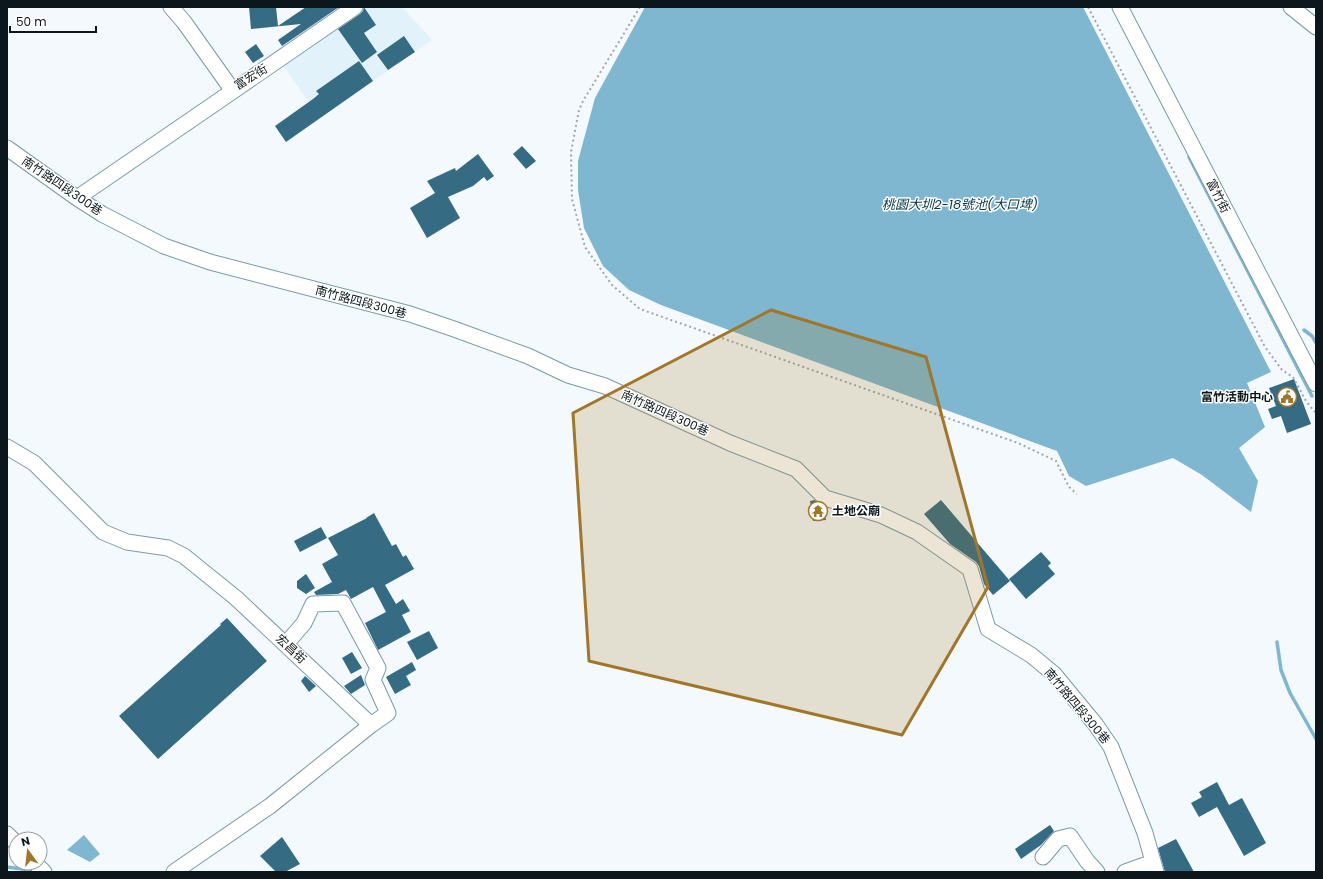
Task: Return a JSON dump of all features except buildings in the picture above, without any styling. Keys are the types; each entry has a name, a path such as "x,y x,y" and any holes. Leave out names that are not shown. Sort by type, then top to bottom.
{"street":[{"name":"富宏街","path":"171,7 184,22 233,91 355,7"},
{"name":"富竹街","path":"1120,7 1316,384"},
{"path":"1291,7 1316,27"},
{"path":"77,198 233,91"},
{"name":"南竹路四段300巷","path":"7,148 102,214 164,246 204,260 410,314 528,356 568,375 605,386 730,443 796,469 825,498 881,515 917,532 970,570 988,629 1031,655 1054,674 1096,725 1111,747 1131,796 1155,867"},
{"name":"宏昌街","path":"7,447 34,463 103,532 127,542 168,548 184,556 236,598 371,725"},
{"path":"174,872 270,806 388,713 373,680 378,668 343,603 313,604 304,623 286,644"},
{"path":"1043,857 1058,839 1070,836 1087,861 1097,872"},
{"path":"1125,872 1155,867"}],"path":[{"path":"640,7 583,101 579,110 571,152 572,199 585,247 612,285 640,309 1018,443 1056,461 1069,487 1077,494"},
{"path":"1088,7 1265,347 1282,370 1293,377 1306,402 1316,412"}],"highlighted area":[{"path":"771,310 926,357 988,587 902,735 589,661 573,413"}],"shaded area":[{"path":"365,7 402,7 432,40 320,118 282,64"}],"water":[{"name":"桃園大圳2-18號池(大口埤)","path":"645,7 1083,7 1271,372 1247,383 1265,427 1239,448 1258,481 1251,512 1202,475 1173,458 1086,486 1069,476 1057,451 661,305 629,290 603,266 584,228 578,190 578,161 595,98"},
{"path":"84,835 100,854 90,862 67,850"}],"waterway":[{"path":"1189,157 1312,396"},
{"path":"1304,330 1312,336 1316,343"},
{"path":"1277,642 1281,670 1290,693 1316,739"}],"place":[{"name":"富竹活動中心","path":"1287,397"},
{"name":"土地公廟","path":"818,511"}]}
